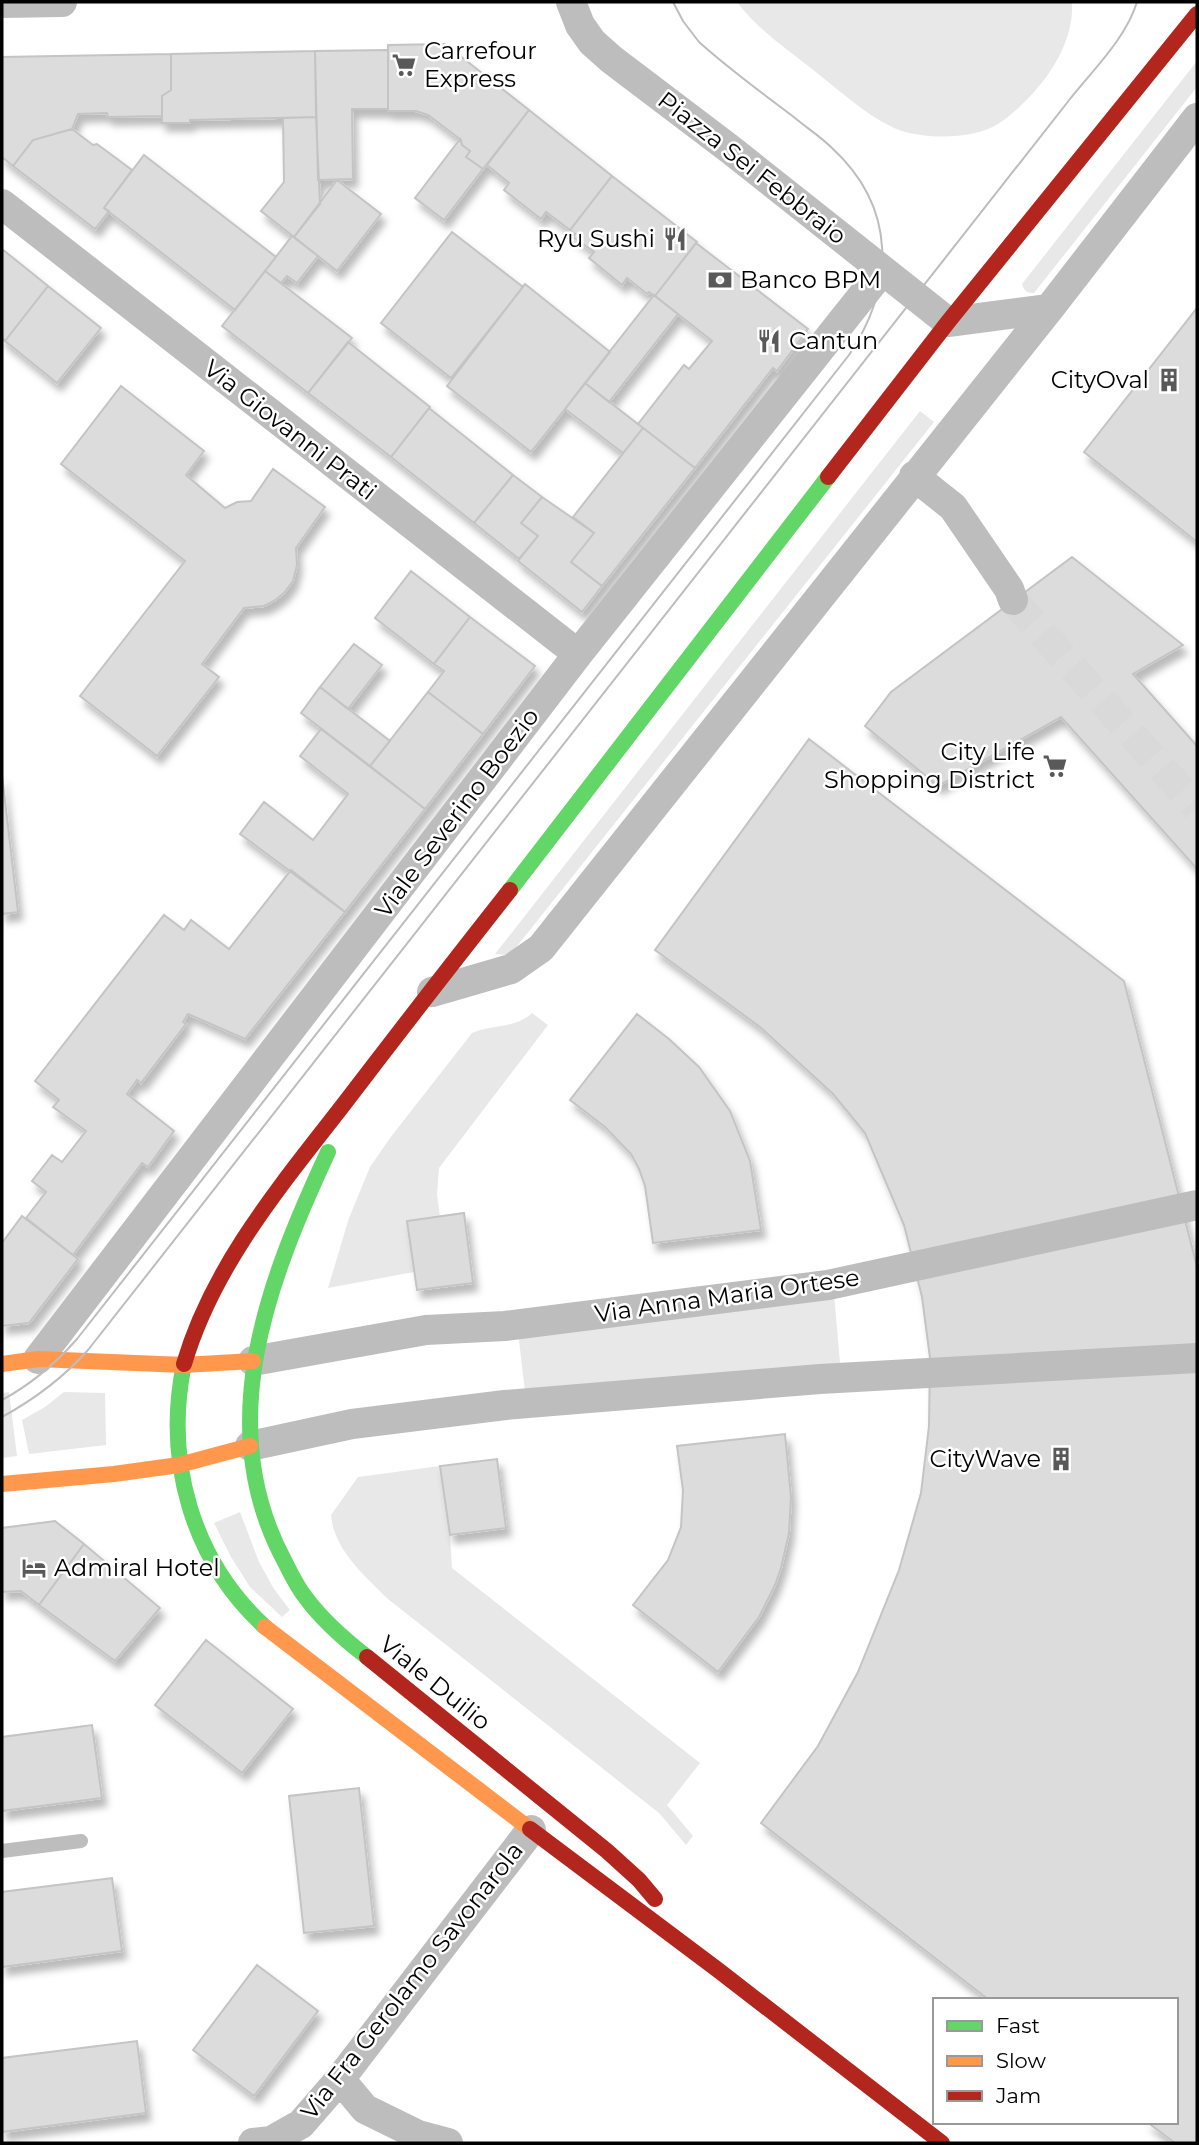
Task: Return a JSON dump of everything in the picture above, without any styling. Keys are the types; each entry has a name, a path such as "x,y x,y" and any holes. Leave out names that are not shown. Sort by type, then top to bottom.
{"street":[{"path":"2,3 62,2"},
{"name":"Piazza Sei Febbraio","path":"571,2 580,25 592,42 611,59 948,322"},
{"path":"184,1365 203,1314 232,1259 272,1197 948,322 1197,14"},
{"path":"432,992 511,969 541,948 1049,309 1197,118"},
{"name":"Via Giovanni Prati","path":"2,204 578,654"},
{"name":"Viale Severino Boezio","path":"38,1359 578,654 882,271"},
{"path":"948,322 1049,309"},
{"path":"915,476 953,507 1009,589 1013,600"},
{"path":"2,1364 38,1359 184,1365 253,1362 278,1270 299,1212 361,1084"},
{"name":"Via Anna Maria Ortese","path":"253,1362 426,1330 505,1326 828,1284 1197,1205"},
{"path":"2,1484 178,1465 334,1427 505,1405 820,1379 1197,1359"},
{"name":"Viale Duilio","path":"253,1362 248,1407 250,1446 259,1502 279,1554 301,1591 330,1625 363,1654 607,1851 639,1880 718,1970"},
{"name":"Viale Duilio","path":"184,1365 176,1410 178,1465 188,1506 201,1540 226,1584 249,1612 277,1638 718,1970 942,2143"},
{"name":"Via Fra Gerolamo Savonarola","path":"253,2143 271,2141 301,2124 340,2079 531,1830"},
{"path":"340,2079 365,2109 418,2135 448,2143"}],"lane":[{"path":"2,1851 81,1841"}],"shaded area":[{"path":"737,2 1072,2 1072,14 1067,39 1056,62 1042,83 1012,114 998,124 975,133 932,136 905,132 872,116 772,38"},
{"path":"1197,61 1197,87 1034,293 1026,291 1022,284"},
{"path":"920,411 934,422 510,955 495,954"},
{"path":"532,1013 548,1025 439,1168 437,1195 440,1216 407,1221 414,1272 328,1288 349,1218 370,1167 390,1138 472,1033 519,1022"},
{"path":"834,1294 840,1363 526,1400 518,1332"},
{"path":"9,1392 17,1456 2,1458 2,1393"},
{"path":"64,1392 105,1393 106,1445 29,1454 22,1420"},
{"path":"440,1466 452,1568 700,1763 667,1805 693,1836 686,1845 659,1813 388,1599 344,1551 333,1528 331,1515 358,1477"},
{"path":"240,1512 259,1562 290,1610 282,1617 250,1587 214,1523"}],"building":[{"path":"445,44 529,110 483,169 466,157 470,151 462,145 461,140 428,115 416,111 388,111 388,45"},
{"path":"388,50 388,109 352,109 353,179 318,180 315,51"},
{"path":"315,51 316,117 162,123 162,96 171,90 171,54"},
{"path":"171,54 171,90 162,96 162,116 108,117 107,113 78,114 72,129 33,140 13,166 2,157 2,57"},
{"path":"529,110 612,176 570,230 546,212 541,219 504,190 509,183 487,165"},
{"path":"316,117 320,204 294,237 261,211 284,182 283,118"},
{"path":"72,129 132,170 104,208 109,211 95,229 13,166 33,140"},
{"path":"460,139 462,145 470,151 466,157 483,169 444,220 415,198"},
{"path":"144,155 276,257 235,310 104,208"},
{"path":"612,176 697,242 655,296 649,292 647,294 627,278 622,285 589,258 594,252 573,237 575,234 570,230"},
{"path":"337,180 381,214 337,271 294,237"},
{"path":"452,232 523,287 451,378 381,323"},
{"path":"292,236 318,256 297,283 287,276 281,283 265,271"},
{"path":"696,243 808,329 777,371 773,368 695,468 638,424 684,365 689,369 712,341 655,296"},
{"path":"2,249 48,286 5,341 2,338"},
{"path":"265,271 352,338 308,393 222,326"},
{"path":"525,284 610,352 531,452 447,386"},
{"path":"48,286 101,328 57,383 5,341"},
{"path":"654,295 678,314 609,402 585,383"},
{"name":"CityOval","path":"1197,308 1197,542 1084,452"},
{"path":"348,342 430,407 391,457 308,393"},
{"path":"585,383 643,428 623,453 565,409"},
{"path":"121,386 204,451 186,475 225,508 237,502 251,501 273,469 325,507 296,548 297,565 293,581 274,601 264,606 244,608 202,664 219,677 157,756 80,696 185,561 61,464"},
{"path":"429,408 513,475 474,523 391,457"},
{"path":"643,428 695,468 602,586 571,562 594,533 573,517"},
{"path":"513,475 542,497 521,523 538,536 519,559 474,523"},
{"path":"542,497 594,533 571,562 602,586 582,612 518,561 538,536 521,523"},
{"name":"City Life Shopping District","path":"1072,557 1183,645 1133,674 1197,746 1197,869 1061,717 938,786 865,726 891,692"},
{"path":"411,571 470,617 434,664 375,618"},
{"path":"470,617 535,666 483,734 428,692 444,671 434,664"},
{"path":"354,644 382,665 348,709 320,687"},
{"path":"320,687 390,741 370,766 301,713"},
{"path":"428,692 483,734 425,809 370,766"},
{"path":"321,729 425,809 345,912 240,834 264,802 313,840 348,794 300,756"},
{"name":"CityWave","path":"809,739 1124,981 1197,1267 1197,2143 1175,2143 1150,2124 1178,2124 1178,1998 986,1998 761,1823 818,1746 858,1672 899,1570 921,1493 929,1426 930,1358 922,1297 904,1225 865,1133 833,1094 760,1027 655,950"},
{"path":"2,775 18,912 2,914"},
{"path":"291,870 345,912 245,1039 188,1014 183,1022 186,1024 141,1083 137,1080 127,1094 174,1131 148,1167 142,1163 73,1255 26,1218 46,1192 32,1181 52,1155 62,1162 86,1131 53,1107 59,1100 35,1081 164,915 184,930 191,920 229,949"},
{"path":"637,1014 699,1067 730,1111 750,1161 761,1230 653,1243 645,1186 631,1154 605,1127 570,1100"},
{"path":"464,1213 473,1283 417,1290 407,1221"},
{"path":"22,1216 78,1259 29,1323 2,1326 2,1243"},
{"path":"785,1434 791,1497 789,1533 781,1568 759,1617 718,1672 633,1605 668,1560 681,1527 683,1490 677,1446"},
{"path":"497,1459 506,1528 450,1535 440,1466"},
{"name":"Admiral Hotel","path":"55,1521 84,1544 39,1605 21,1591 2,1592 2,1528"},
{"path":"84,1544 160,1608 115,1661 39,1605"},
{"path":"206,1640 293,1709 242,1773 155,1705"},
{"path":"92,1725 102,1798 2,1811 2,1737"},
{"path":"359,1788 374,1926 304,1933 289,1796"},
{"path":"112,1878 122,1951 2,1967 2,1892"},
{"path":"257,1965 318,2011 254,2096 193,2050"},
{"path":"137,2041 146,2113 2,2132 2,2058"}],"tunnel":[{"path":"1013,600 1197,808"}],"tram line":[{"path":"2,1400 42,1373 77,1339 849,355 864,329 875,302 881,275 882,248 878,222 869,196 853,171 828,144 699,42 673,2"},
{"path":"2,1417 48,1387 88,1350 1108,53 1125,28 1137,2"}],"traffic: fast":[{"path":"510,890 828,477"},
{"path":"328,1152 286,1251 256,1354 250,1407 252,1459 263,1511 297,1585 327,1622 367,1657"},
{"path":"184,1364 178,1437 190,1507 202,1540 219,1571 240,1600 265,1627"}],"traffic: slow":[{"path":"2,1364 38,1359 184,1365 253,1361"},
{"path":"2,1484 179,1465 250,1446"},
{"path":"265,1627 530,1829"}],"traffic: jam":[{"path":"828,477 948,322 1197,14"},
{"path":"184,1364 197,1328 231,1259 274,1195 510,890"},
{"path":"367,1657 607,1851 639,1880 655,1899"},
{"path":"530,1829 942,2143"}],"place":[{"name":"Carrefour Express","path":"404,65"},
{"name":"Ryu Sushi","path":"675,239"},
{"name":"Banco BPM","path":"720,280"},
{"name":"Cantun","path":"769,341"},
{"name":"CityOval","path":"1169,380"},
{"name":"City Life Shopping District","path":"1055,766"},
{"name":"CityWave","path":"1061,1459"},
{"name":"Admiral Hotel","path":"34,1568"}]}
